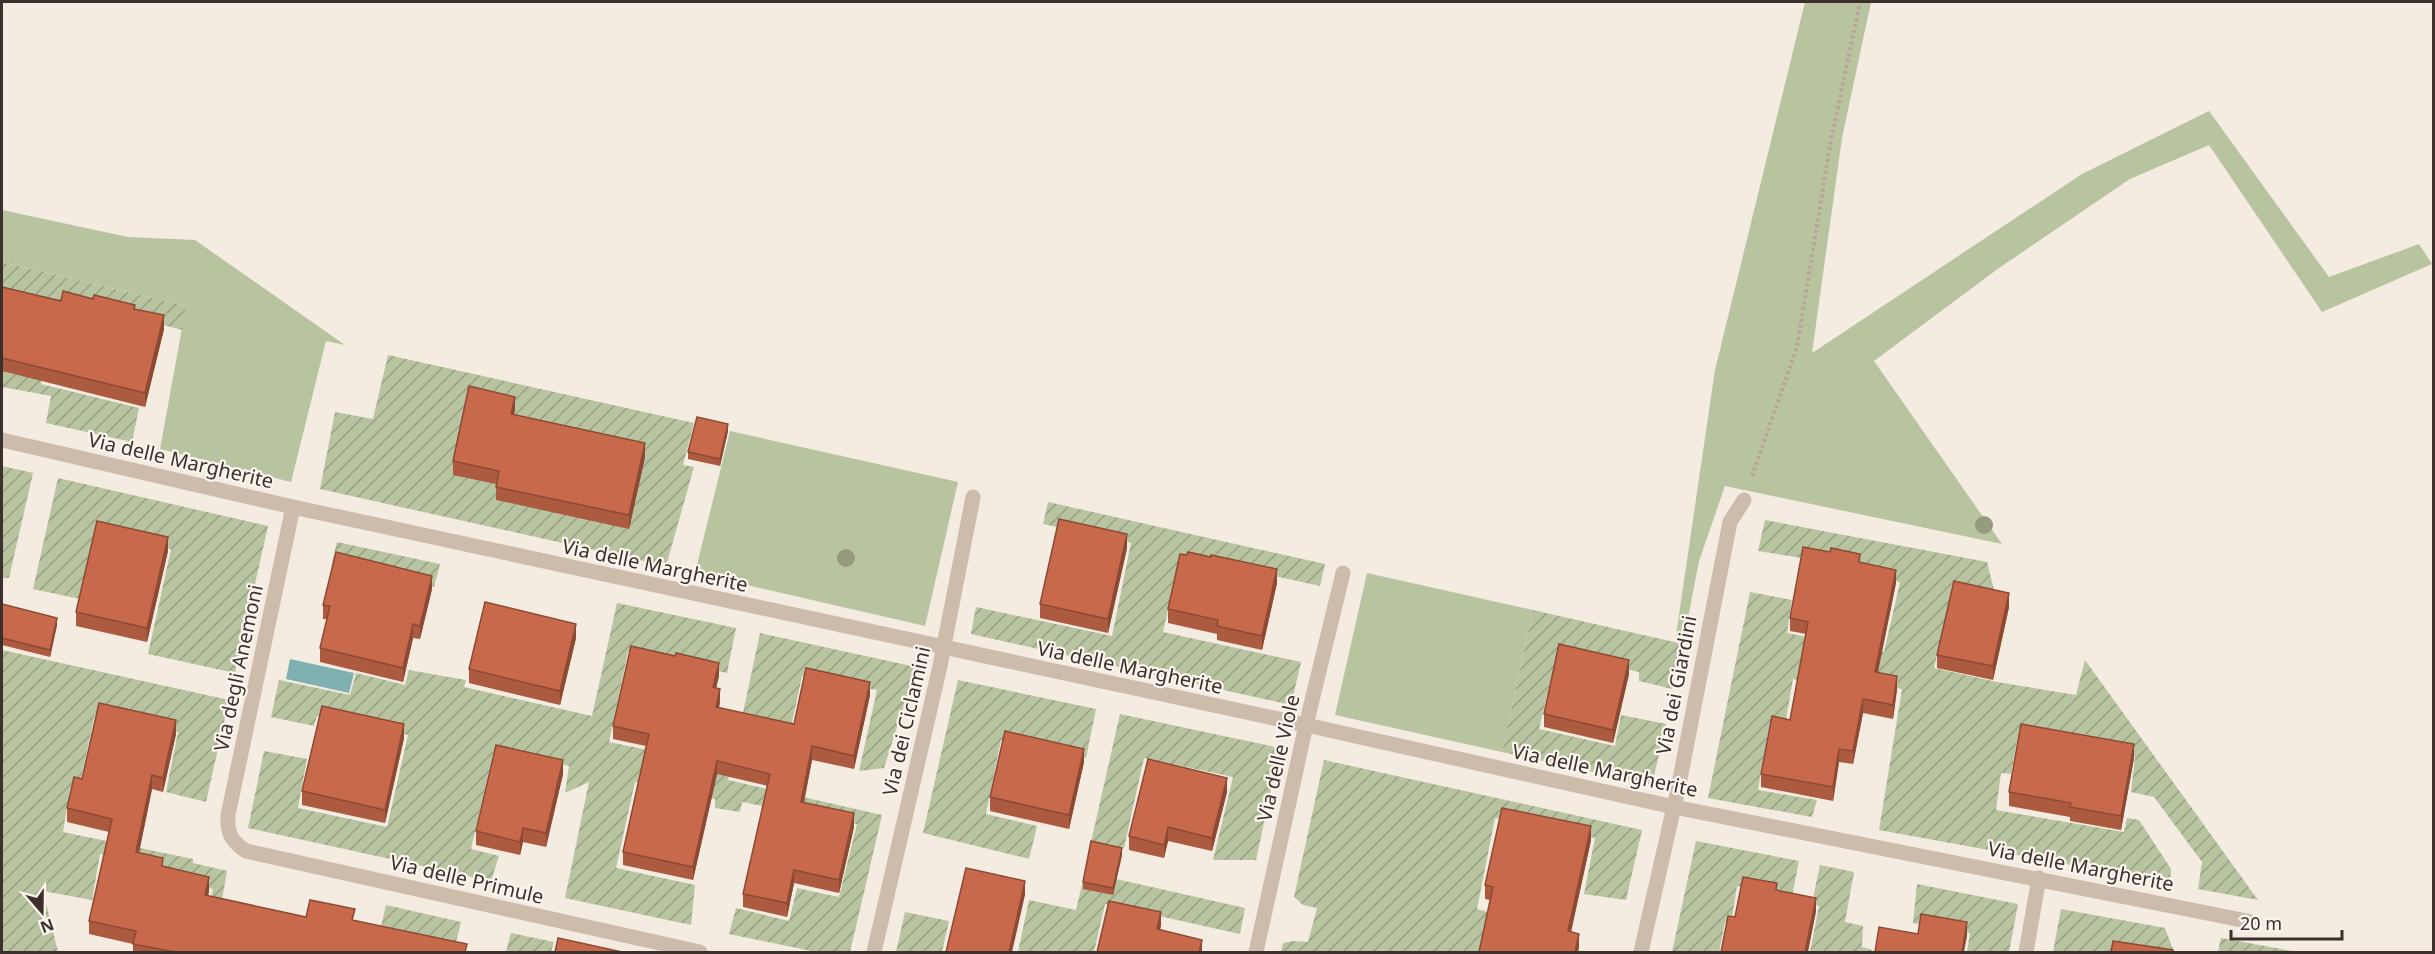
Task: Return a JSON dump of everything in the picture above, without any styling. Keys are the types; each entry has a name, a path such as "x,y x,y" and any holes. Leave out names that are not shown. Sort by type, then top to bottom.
{"street":[{"name":"Via delle Margherite","path":"2,440 293,507 944,649 1306,725 1674,807 2252,922"},
{"name":"Via dei Ciclamini","path":"874,952 944,649 973,497"},
{"name":"Via dei Giardini","path":"1641,952 1674,807 1730,522 1744,500"},
{"name":"Via degli Anemoni","path":"230,837 227,827 228,815 293,507"},
{"name":"Via delle Viole","path":"1257,952 1306,725 1343,573"},
{"name":"Via delle Primule","path":"230,837 246,850 700,952"},
{"path":"2026,952 2039,878"}],"path":[{"path":"1744,500 1797,347 1831,140 1860,2"}],"green space":[{"path":"1805,2 1871,2 1842,138 1812,353 2082,174 2209,111 2329,277 2419,244 2432,264 2322,312 2209,145 2130,179 1999,268 1874,361 2002,544 1725,486 1699,561 1683,644 1675,642 1715,370"},
{"path":"2,210 128,237 195,240 345,345 326,341 291,482 160,449 186,306 2,262"},
{"path":"2,262 186,306 182,330 62,298 41,384 139,408 132,442 46,423 51,396 2,387"},
{"path":"388,355 694,423 683,465 694,467 666,566 320,489 335,412 373,419"},
{"path":"730,431 958,482 925,626 695,573"},
{"path":"2,466 33,473 9,578 2,578"},
{"path":"58,478 268,526 235,673 148,654 171,549 94,532 80,599 33,589"},
{"path":"1048,502 1325,564 1320,586 1180,555 1163,632 1301,662 1291,705 971,634 976,607 1112,636 1131,543 1043,524"},
{"path":"1765,520 1987,562 1997,602 1952,590 1934,668 1997,682 2076,695 2085,660 2258,900 2198,889 2202,862 2154,797 2131,792 2135,757 2018,736 2011,774 2001,773 1996,810 2124,832 2127,818 2139,820 2171,869 2170,883 1879,830 1902,689 1865,681 1863,692 1793,679 1785,725 1770,722 1758,790 1817,800 1812,817 1708,798 1750,592 1792,600 1787,633 1884,652 1900,582 1862,574 1827,562 1758,551"},
{"path":"337,542 440,564 434,587 332,562"},
{"path":"1367,573 1533,610 1502,752 1335,715"},
{"path":"617,603 736,628 727,673 628,652 609,742 731,767 728,780 882,815 850,952 816,952 729,934 736,908 789,921 797,888 839,897 857,824 742,802 740,812 715,808 715,799 635,782 616,868 695,885 691,925 565,898 589,782 565,793 569,766 494,750 471,849 499,856 491,881 248,828 264,751 307,759 298,808 387,827 408,735 317,716 314,726 271,717 279,680 350,695 356,673 405,685 409,670 466,680 464,687 592,716"},
{"path":"1533,610 1683,644 1672,689 1639,681 1639,672 1557,654 1539,729 1615,746 1621,715 1666,724 1652,785 1502,752"},
{"path":"760,633 916,667 884,768 859,771 877,690 802,676 790,732 741,722"},
{"path":"2,650 229,700 206,802 166,792 178,732 95,714 79,788 70,788 63,832 193,859 193,863 227,871 213,952 198,952 213,889 165,879 168,871 100,854 92,900 43,891 58,952 2,952"},
{"path":"958,680 1096,709 1086,758 1001,740 986,814 1037,826 1029,859 923,833"},
{"path":"1120,714 1280,748 1256,860 1213,860 1233,777 1144,758 1124,848 1091,842"},
{"path":"1324,760 1642,830 1626,900 1584,894 1595,838 1495,818 1477,909 1488,912 1479,952 1281,952 1283,943 1308,942 1317,908 1303,905 1294,897"},
{"path":"1696,841 1799,861 1792,896 1737,886 1731,924 1725,922 1719,952 1672,952"},
{"path":"1820,865 1854,872 1845,922 1863,926 1862,947 1872,952 1810,952 1819,906 1812,903"},
{"path":"1085,872 1245,908 1240,934 1105,904 1094,952 1018,952 1029,900 1076,910"},
{"path":"1917,884 2018,904 2009,952 1967,952 1970,933 1913,923"},
{"path":"386,905 461,922 454,950 375,952"},
{"path":"2061,909 2165,928 2174,952 2143,952 2112,948 2111,952 2053,952"},
{"path":"905,912 949,921 942,952 896,952"},
{"path":"511,933 554,942 551,952 506,952"},
{"path":"2221,938 2292,951 2293,952 2218,952"}],"water":[{"path":"290,659 354,673 349,693 286,679"}],"building":[{"path":"2,287 61,301 63,291 93,299 94,295 135,305 134,309 164,315 145,393 2,358"},
{"path":"469,386 515,397 511,414 645,443 629,515 496,487 499,471 453,461"},
{"path":"697,417 728,424 720,459 688,452"},
{"path":"1059,519 1127,534 1108,619 1040,604"},
{"path":"97,521 168,537 147,628 76,612"},
{"path":"1803,547 1830,552 1831,548 1860,554 1859,562 1896,570 1875,672 1897,676 1893,705 1863,699 1853,751 1839,749 1833,787 1761,774 1772,716 1790,720 1808,622 1790,618"},
{"path":"336,552 432,576 420,626 413,624 403,668 320,648 330,606 323,605"},
{"path":"1188,552 1277,569 1262,636 1217,626 1218,620 1168,609 1180,554 1187,555"},
{"path":"1954,581 2009,593 1993,666 1937,655"},
{"path":"485,602 576,624 560,691 469,669"},
{"path":"2,604 57,618 50,650 2,638"},
{"path":"1559,644 1629,660 1613,730 1544,714"},
{"path":"631,646 719,663 713,687 720,689 716,707 794,724 806,668 870,682 854,756 812,746 801,802 854,813 839,880 794,870 787,903 743,894 770,774 717,761 693,867 623,852 649,734 613,726"},
{"path":"99,703 176,720 163,778 152,775 136,852 163,858 162,866 209,877 205,895 306,917 310,900 355,909 352,920 467,944 465,952 175,952 133,944 136,931 89,921 112,819 67,808 74,777 82,779"},
{"path":"322,706 404,724 385,810 302,791"},
{"path":"2021,724 2134,744 2121,816 2070,807 2071,803 2009,792"},
{"path":"1005,731 1084,749 1069,815 990,797"},
{"path":"496,745 563,760 546,833 523,828 520,842 476,831"},
{"path":"1148,759 1227,778 1212,838 1168,827 1164,845 1129,836"},
{"path":"1502,808 1591,826 1568,931 1579,934 1575,952 1479,952 1493,887 1485,885"},
{"path":"1091,841 1122,848 1113,888 1083,882"},
{"path":"966,868 1025,881 1009,952 946,952"},
{"path":"1743,877 1777,883 1776,890 1816,898 1805,952 1721,952 1728,916 1735,917"},
{"path":"1109,901 1161,912 1157,929 1202,940 1199,952 1097,952"},
{"path":"1921,914 1967,922 1962,952 1875,952 1879,927 1918,934"},
{"path":"558,938 622,952 555,952"},
{"path":"2113,941 2173,950 2173,952 2111,952"}]}
